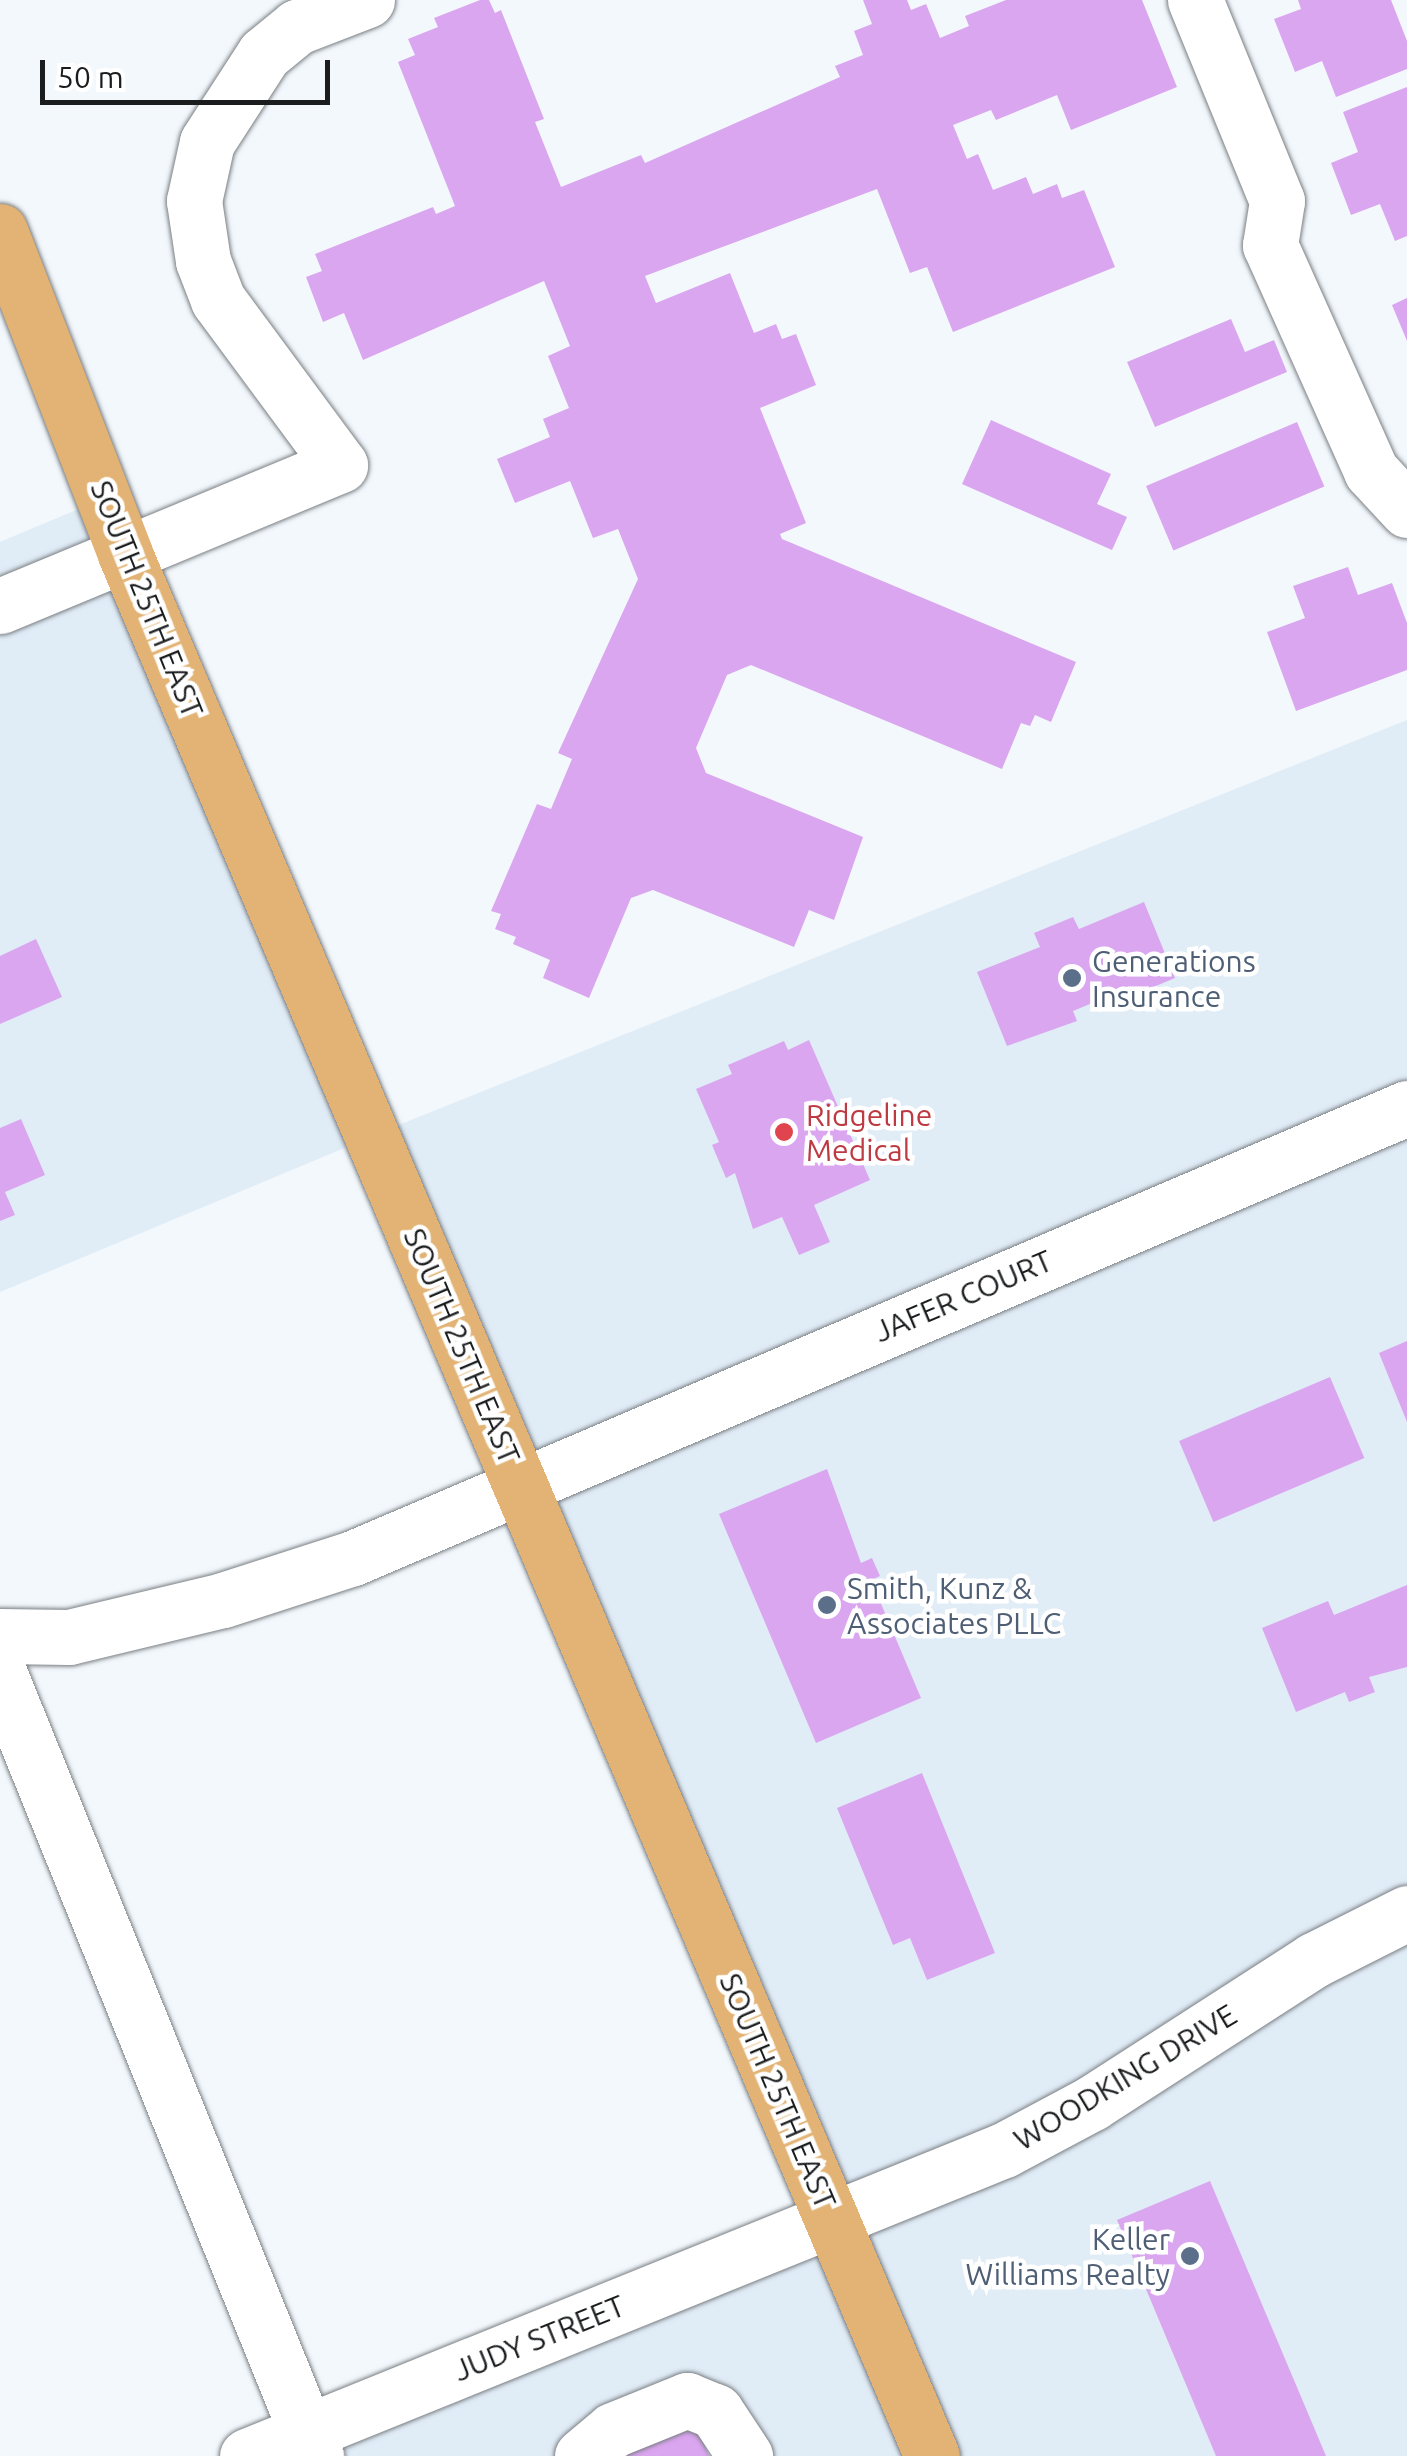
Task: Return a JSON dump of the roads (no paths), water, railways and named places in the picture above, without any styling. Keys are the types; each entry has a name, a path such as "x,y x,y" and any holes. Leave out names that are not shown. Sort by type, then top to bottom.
{"main road":[{"name":"SOUTH 25TH EAST","path":"0,232 125,554 932,2456"}],"street":[{"path":"0,606 340,465 218,300 203,261 194,201 207,142 264,54 298,27 367,0"},
{"path":"1195,0 1277,201 1270,245 1371,472 1407,510"},
{"name":"JAFER COURT","path":"0,1636 69,1637 223,1600 354,1558 1407,1108"},
{"path":"0,1675 311,2444"},
{"name":"WOODKING DRIVE","path":"832,2219 1004,2150 1092,2104 1314,1960 1407,1914"},
{"name":"JUDY STREET","path":"246,2456 311,2444 832,2219"},
{"path":"582,2456 613,2430 686,2400 716,2412 746,2456"}],"place":[{"name":"Generations Insurance","path":"1072,978"},
{"name":"Ridgeline Medical","path":"784,1132"},
{"name":"Smith, Kunz & Associates PLLC","path":"827,1605"},
{"name":"Keller Williams Realty","path":"1190,2256"}]}
